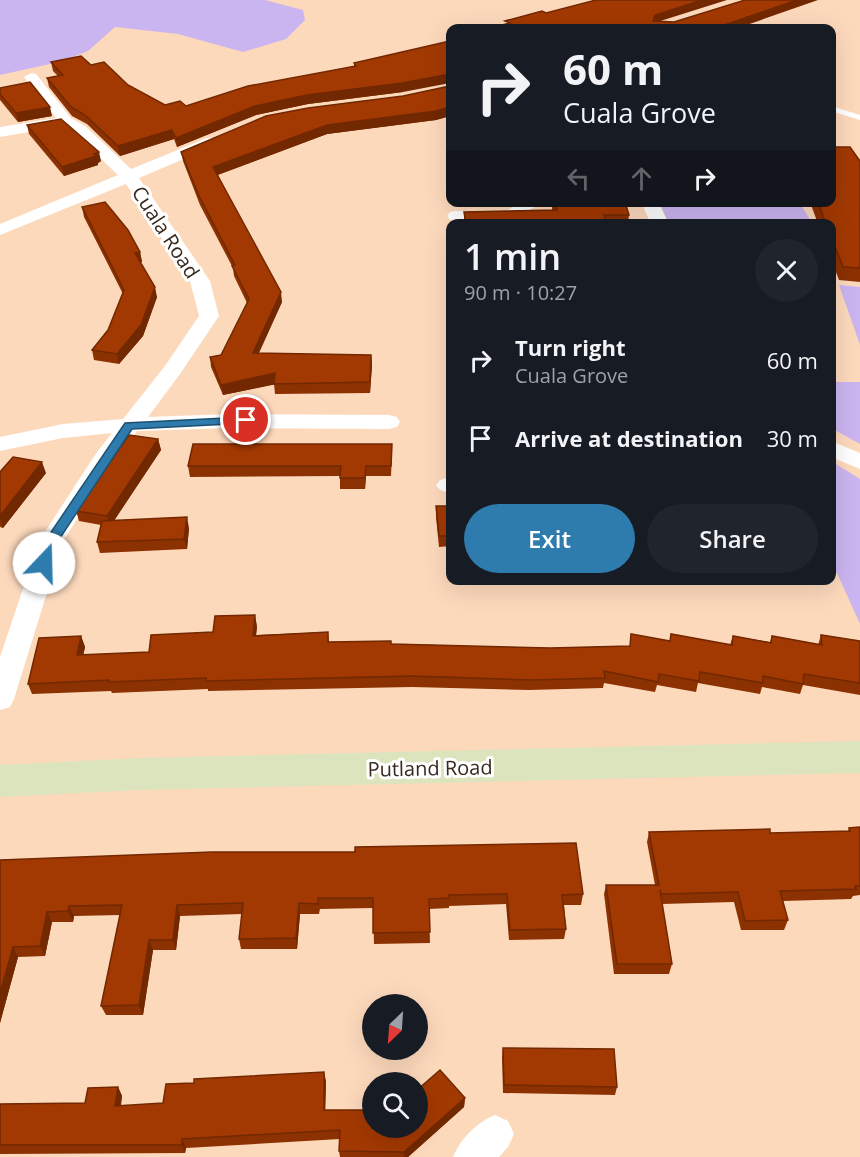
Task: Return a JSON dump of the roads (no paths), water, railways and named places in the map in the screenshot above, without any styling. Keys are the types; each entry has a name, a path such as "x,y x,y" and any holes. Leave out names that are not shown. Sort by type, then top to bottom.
{"main road":[{"name":"Putland Road","path":"0,781 139,774 860,757"}],"street":[{"path":"31,77 66,121 79,129 129,176"},
{"path":"0,132 66,121"},
{"path":"0,230 232,132"},
{"name":"Cuala Road","path":"0,699 51,541 129,426 173,370 209,316 200,282 129,176"},
{"path":"456,216 507,217 526,207"},
{"path":"0,444 70,430 129,426 246,420 389,422"},
{"path":"836,450 860,462"}],"lane":[{"path":"836,110 860,118"}]}
